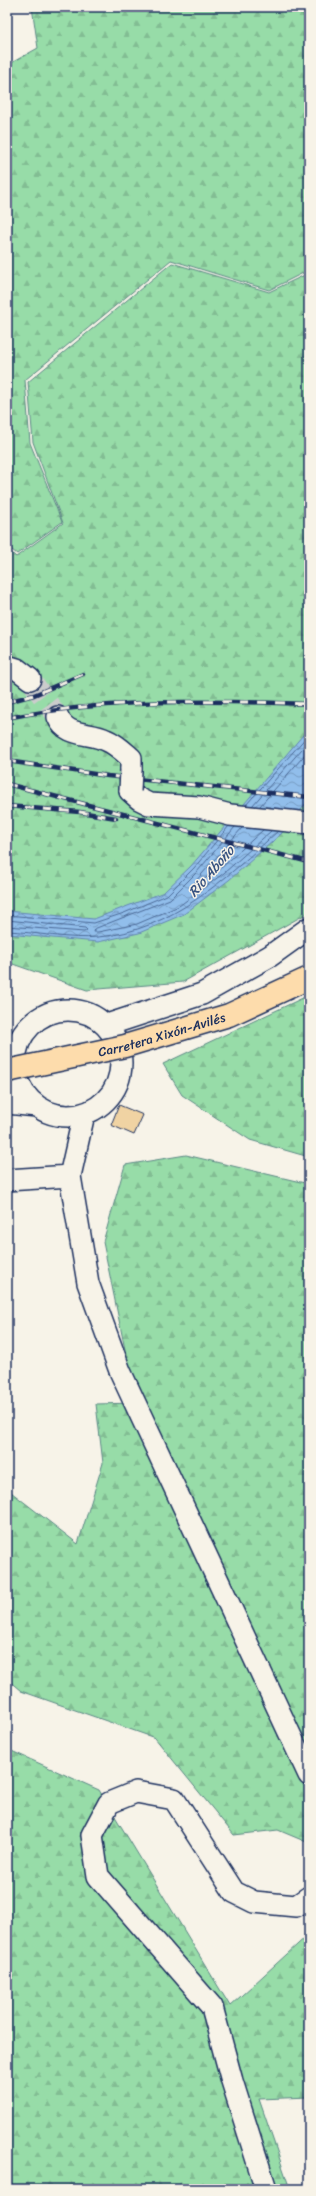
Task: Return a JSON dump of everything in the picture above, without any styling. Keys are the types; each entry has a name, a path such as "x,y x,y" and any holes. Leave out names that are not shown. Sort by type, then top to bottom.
{"highway":[{"name":"Carretera Xixón-Avilés","path":"7,1071 125,1046 221,1017 309,978"}],"street":[{"path":"7,666 17,670 30,679"},
{"path":"58,717 61,724 68,729 78,734 105,739 119,747 131,758 130,791 139,799 149,804 199,807 230,815 303,822"},
{"path":"107,1025 202,994 270,956 309,928"},
{"path":"66,1009 88,1013 107,1025 119,1046 122,1058 120,1076 113,1093 100,1106 84,1114 68,1117 51,1114 37,1106 25,1095 18,1081 12,1050 27,1029 44,1015 66,1009"},
{"path":"7,1103 37,1106"},
{"path":"84,1114 70,1176 88,1283 120,1371 309,1775"},
{"path":"7,1180 70,1176"},
{"path":"266,2189 232,2081 212,2007 98,1876 92,1835 109,1803 136,1792 174,1799 234,1892 254,1902 296,1906 309,1897"}],"shaded area":[{"path":"7,992 11,994 11,1030 7,1033"}],"green space":[{"path":"32,7 309,7 309,270 269,290 171,260 25,380 30,443 62,522 17,554 7,546 7,81 13,62 38,48"},
{"path":"172,263 269,292 309,273 309,907 306,914 183,982 87,990 7,962 7,549 16,557 63,523 33,442 28,382"},
{"path":"309,995 309,1157 250,1140 182,1095 163,1064"},
{"path":"186,1155 309,1184 309,1843 278,1830 234,1835 155,1738 21,1691 7,1679 7,1489 78,1544 103,1463 96,1404 136,1403 103,1242 125,1165"},
{"path":"7,1749 99,1790 230,2006 309,1934 309,2097 259,2099 290,2189 7,2189"}],"water":[{"name":"Rio Aboño","path":"309,728 309,800 281,834 229,880 184,914 139,933 98,942 7,934 7,911 94,919 164,892 191,866"}],"building":[{"path":"119,1105 143,1115 134,1135 111,1125"}],"tunnel":[{"path":"30,679 58,717"}],"railway":[{"path":"7,702 34,695 83,674"},
{"path":"7,718 82,707 157,702 309,704"},
{"path":"7,761 108,776 309,797"},
{"path":"7,784 309,862"},
{"path":"7,806 80,812 116,818"}]}
